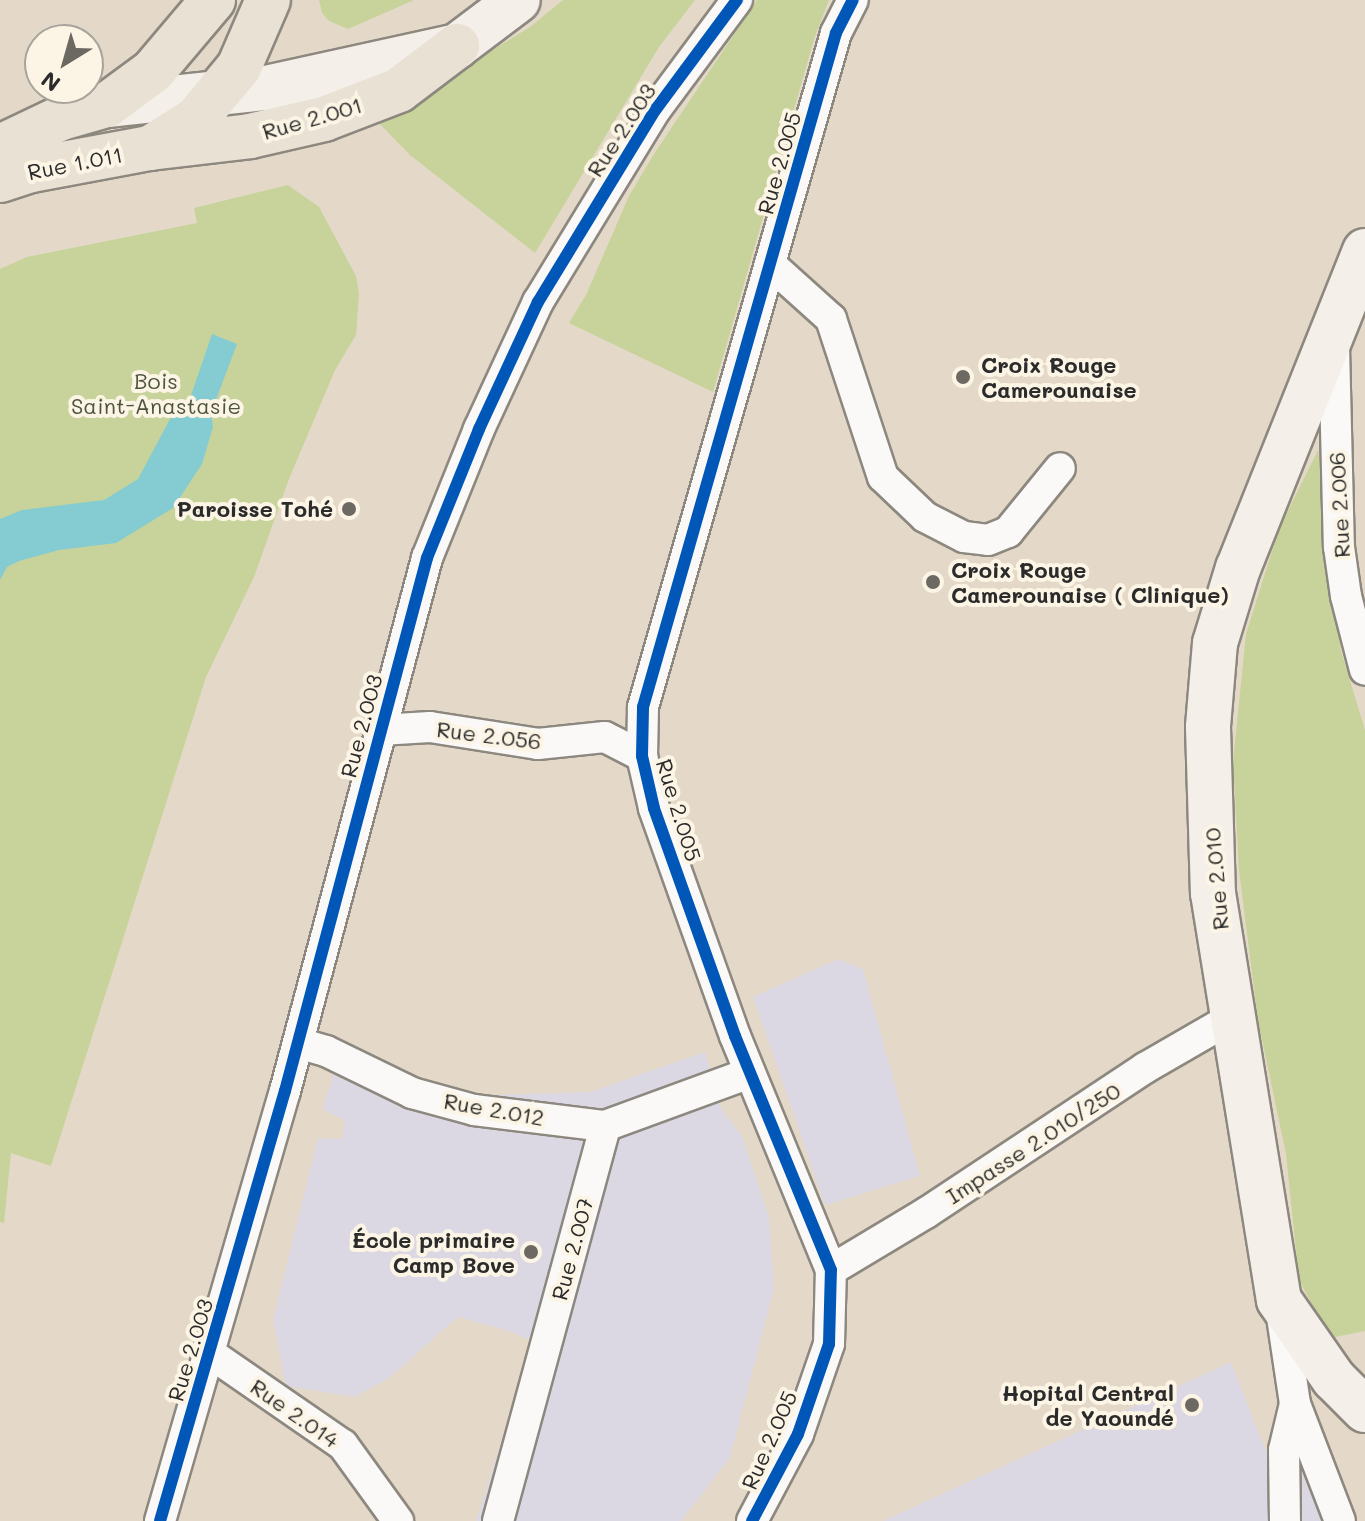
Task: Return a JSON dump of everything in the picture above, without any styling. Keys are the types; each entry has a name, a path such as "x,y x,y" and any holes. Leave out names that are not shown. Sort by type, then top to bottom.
{"main road":[{"path":"107,105 153,71 213,0"},
{"path":"150,148 196,119 217,93 251,44 268,0"},
{"path":"107,105 266,88 457,46 518,0"},
{"name":"Rue 2.001","path":"150,148 250,136 324,119 399,90 457,46"},
{"name":"Rue 1.011","path":"0,147 61,118 107,105"},
{"name":"Rue 1.011","path":"0,180 31,170 150,148"},
{"name":"Rue 2.010","path":"1279,1300 1213,893 1208,727 1215,643 1238,568 1334,336 1365,251"},
{"path":"1279,1300 1334,1379 1365,1410"}],"street":[{"name":"Rue 2.003","path":"160,1521 211,1354 298,1043 427,558 479,429 538,302 656,109 737,0"},
{"name":"Rue 2.005","path":"752,1521 798,1434 829,1344 831,1270 750,1073 654,808 642,756 643,707 836,33 853,0"},
{"path":"770,264 831,319 883,477 925,517 964,537 988,540 1008,532 1060,468"},
{"name":"Rue 2.006","path":"1334,336 1339,547 1346,596 1365,670"},
{"path":"1339,547 1365,572"},
{"name":"Rue 2.056","path":"380,730 430,727 538,744 605,737 642,756"},
{"name":"Impasse 2.010/250","path":"831,1270 964,1189 1145,1068 1235,1016"},
{"name":"Rue 2.012","path":"298,1043 326,1051 412,1093 474,1110 605,1126"},
{"path":"605,1126 750,1073"},
{"name":"Rue 2.007","path":"498,1521 605,1126"},
{"name":"Rue 2.010","path":"1279,1300 1295,1404 1340,1521"},
{"name":"Rue 2.014","path":"211,1354 343,1445 398,1521"},
{"path":"1285,1521 1284,1450 1295,1404"}],"shaded area":[{"path":"838,959 863,969 920,1176 825,1205 753,997"},
{"name":"École primaire Camp Bove","path":"705,1052 722,1110 742,1136 769,1217 774,1288 730,1458 681,1521 476,1521 533,1341 505,1330 458,1317 389,1378 355,1397 286,1386 273,1320 318,1138 342,1139 345,1121 323,1109 336,1064 456,1096 590,1092"},
{"name":"Hopital Central de Yaoundé","path":"1231,1362 1265,1449 1302,1466 1325,1521 883,1521"}],"green space":[{"path":"319,0 414,0 348,29 329,21 322,13"},
{"path":"563,0 695,0 659,47 535,253 410,155 377,121 530,27"},
{"path":"757,0 829,0 815,36 713,392 569,323 586,295 629,196"},
{"name":"Bois Saint-Anastasie","path":"288,185 319,207 356,276 359,293 356,335 335,370 289,479 254,577 206,677 51,1166 11,1153 4,1223 0,1222 0,269 27,257 197,223 194,208"},
{"path":"1318,450 1341,651 1365,730 1365,1331 1330,1338 1299,1280 1286,1154 1258,1020 1239,870 1233,762 1246,634 1279,529"}],"water":[{"path":"212,334 237,344 211,413 213,427 202,464 173,508 116,543 59,550 19,561 7,567 0,580 0,519 22,510 104,500 138,479 178,404 188,404"}],"cycle path":[{"path":"160,1521 285,1091 427,558 479,429 538,302 656,109 737,0"},
{"path":"752,1521 798,1434 829,1344 831,1270 735,1036 654,808 642,756 643,707 836,33 853,0"}],"place":[{"name":"Croix Rouge Camerounaise","path":"963,377"},
{"name":"Paroisse Tohé","path":"349,509"},
{"name":"Croix Rouge Camerounaise ( Clinique)","path":"933,582"},
{"name":"École primaire Camp Bove","path":"531,1252"},
{"name":"Hopital Central de Yaoundé","path":"1192,1405"}]}
